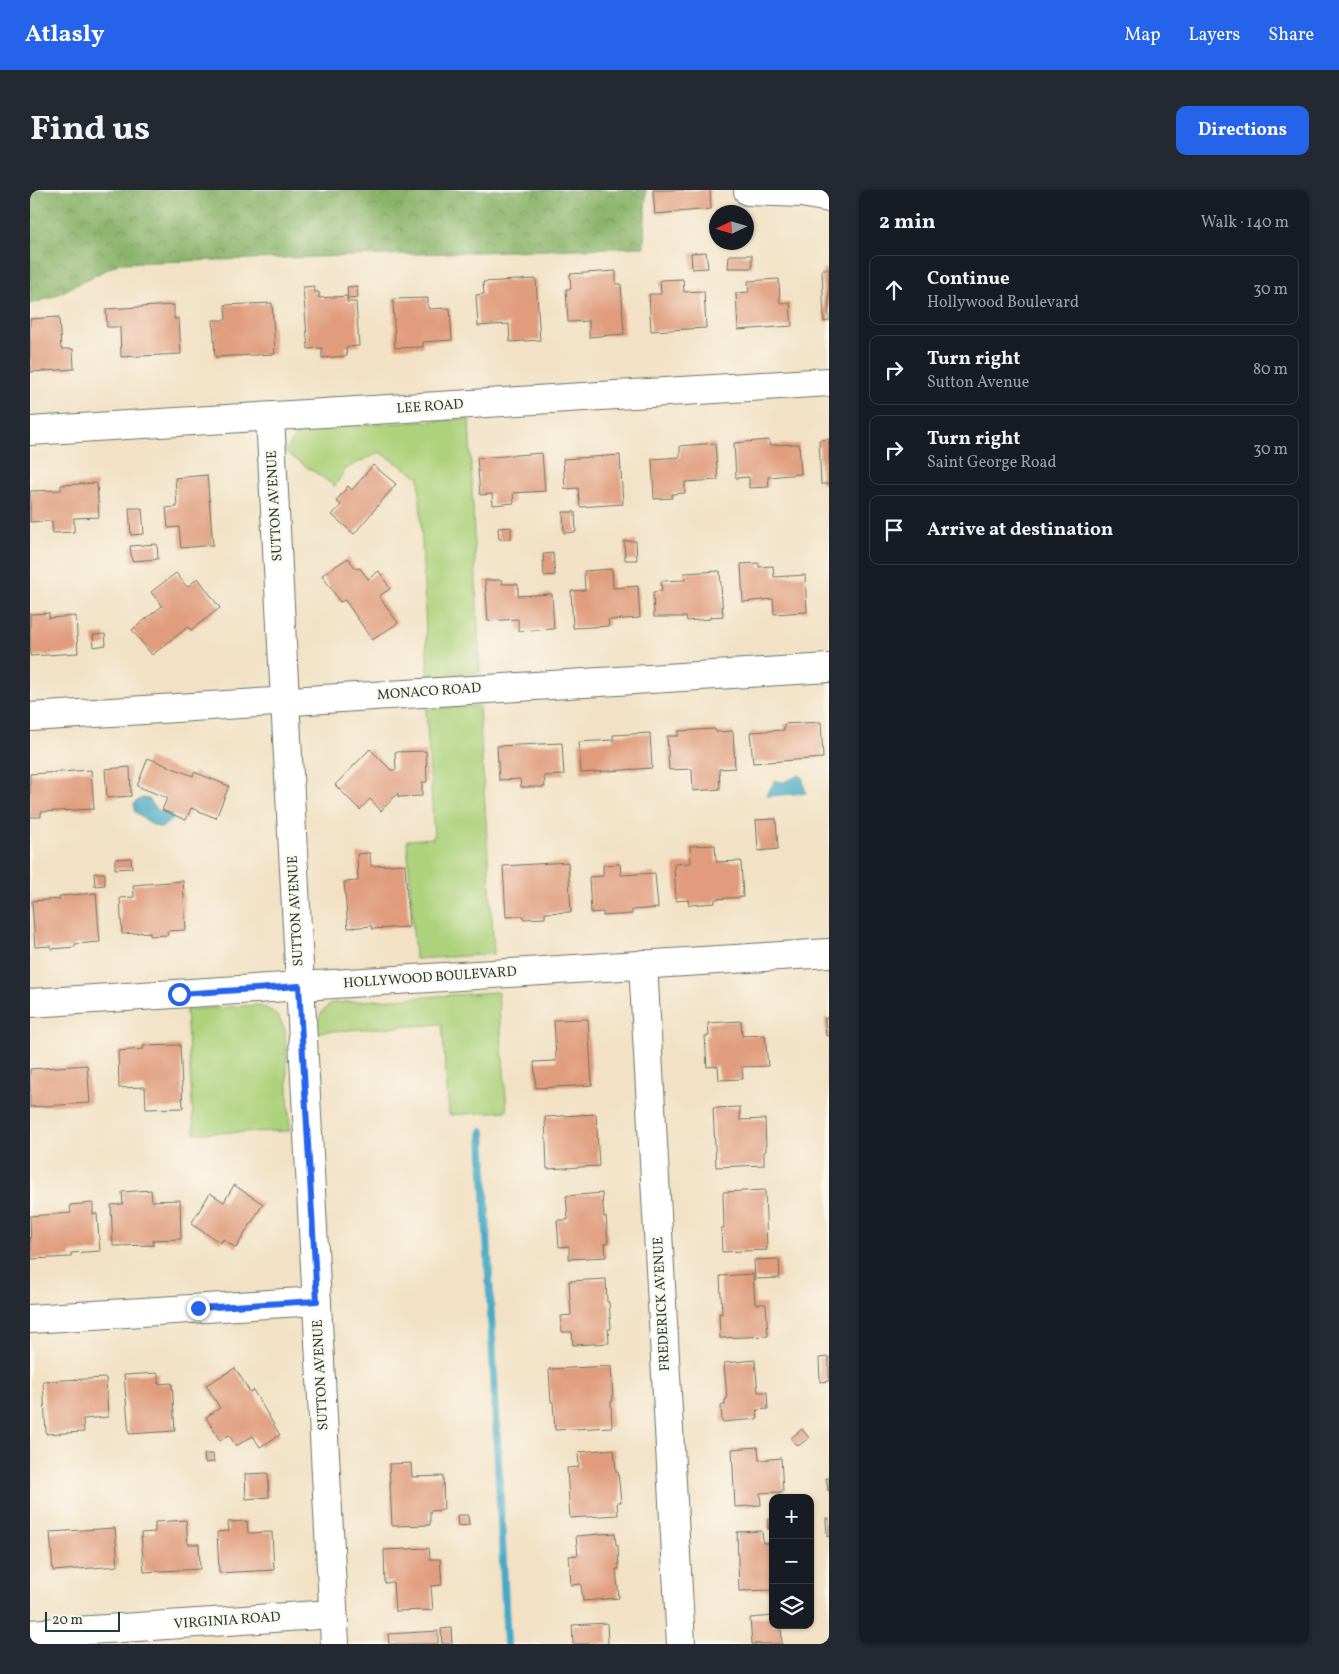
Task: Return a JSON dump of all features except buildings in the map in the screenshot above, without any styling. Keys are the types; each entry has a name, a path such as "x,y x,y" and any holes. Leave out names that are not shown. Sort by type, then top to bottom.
{"street":[{"path":"748,191 802,193 829,198"},
{"name":"LEE ROAD","path":"30,431 829,382"},
{"name":"SUTTON AVENUE","path":"270,417 335,1644"},
{"name":"MONACO ROAD","path":"30,717 829,668"},
{"name":"HOLLYWOOD BOULEVARD","path":"30,1003 829,952"},
{"name":"FREDERICK AVENUE","path":"643,964 681,1644"},
{"path":"30,1320 317,1301"},
{"name":"VIRGINIA ROAD","path":"30,1634 333,1614"}],"green space":[{"path":"30,190 646,190 644,247 120,263 50,298 30,304"},
{"path":"469,419 480,672 428,678 419,477 380,452 345,469 335,486 285,452 296,435 324,427"},
{"path":"479,706 494,954 415,959 407,840 434,838 426,709"},
{"path":"498,992 507,1111 449,1115 442,1024 317,1032 317,1023 320,1015 332,1003"},
{"path":"257,1005 275,1014 285,1031 290,1131 194,1133 186,1010"}],"water":[{"path":"800,775 806,793 766,795 775,781 784,782"},
{"path":"142,798 149,799 157,810 172,815 171,821 161,828 153,825 135,812 134,803"}],"waterway":[{"path":"482,1132 507,1644"}],"route":[{"path":"179,994 299,986 317,1301 198,1308"}]}
